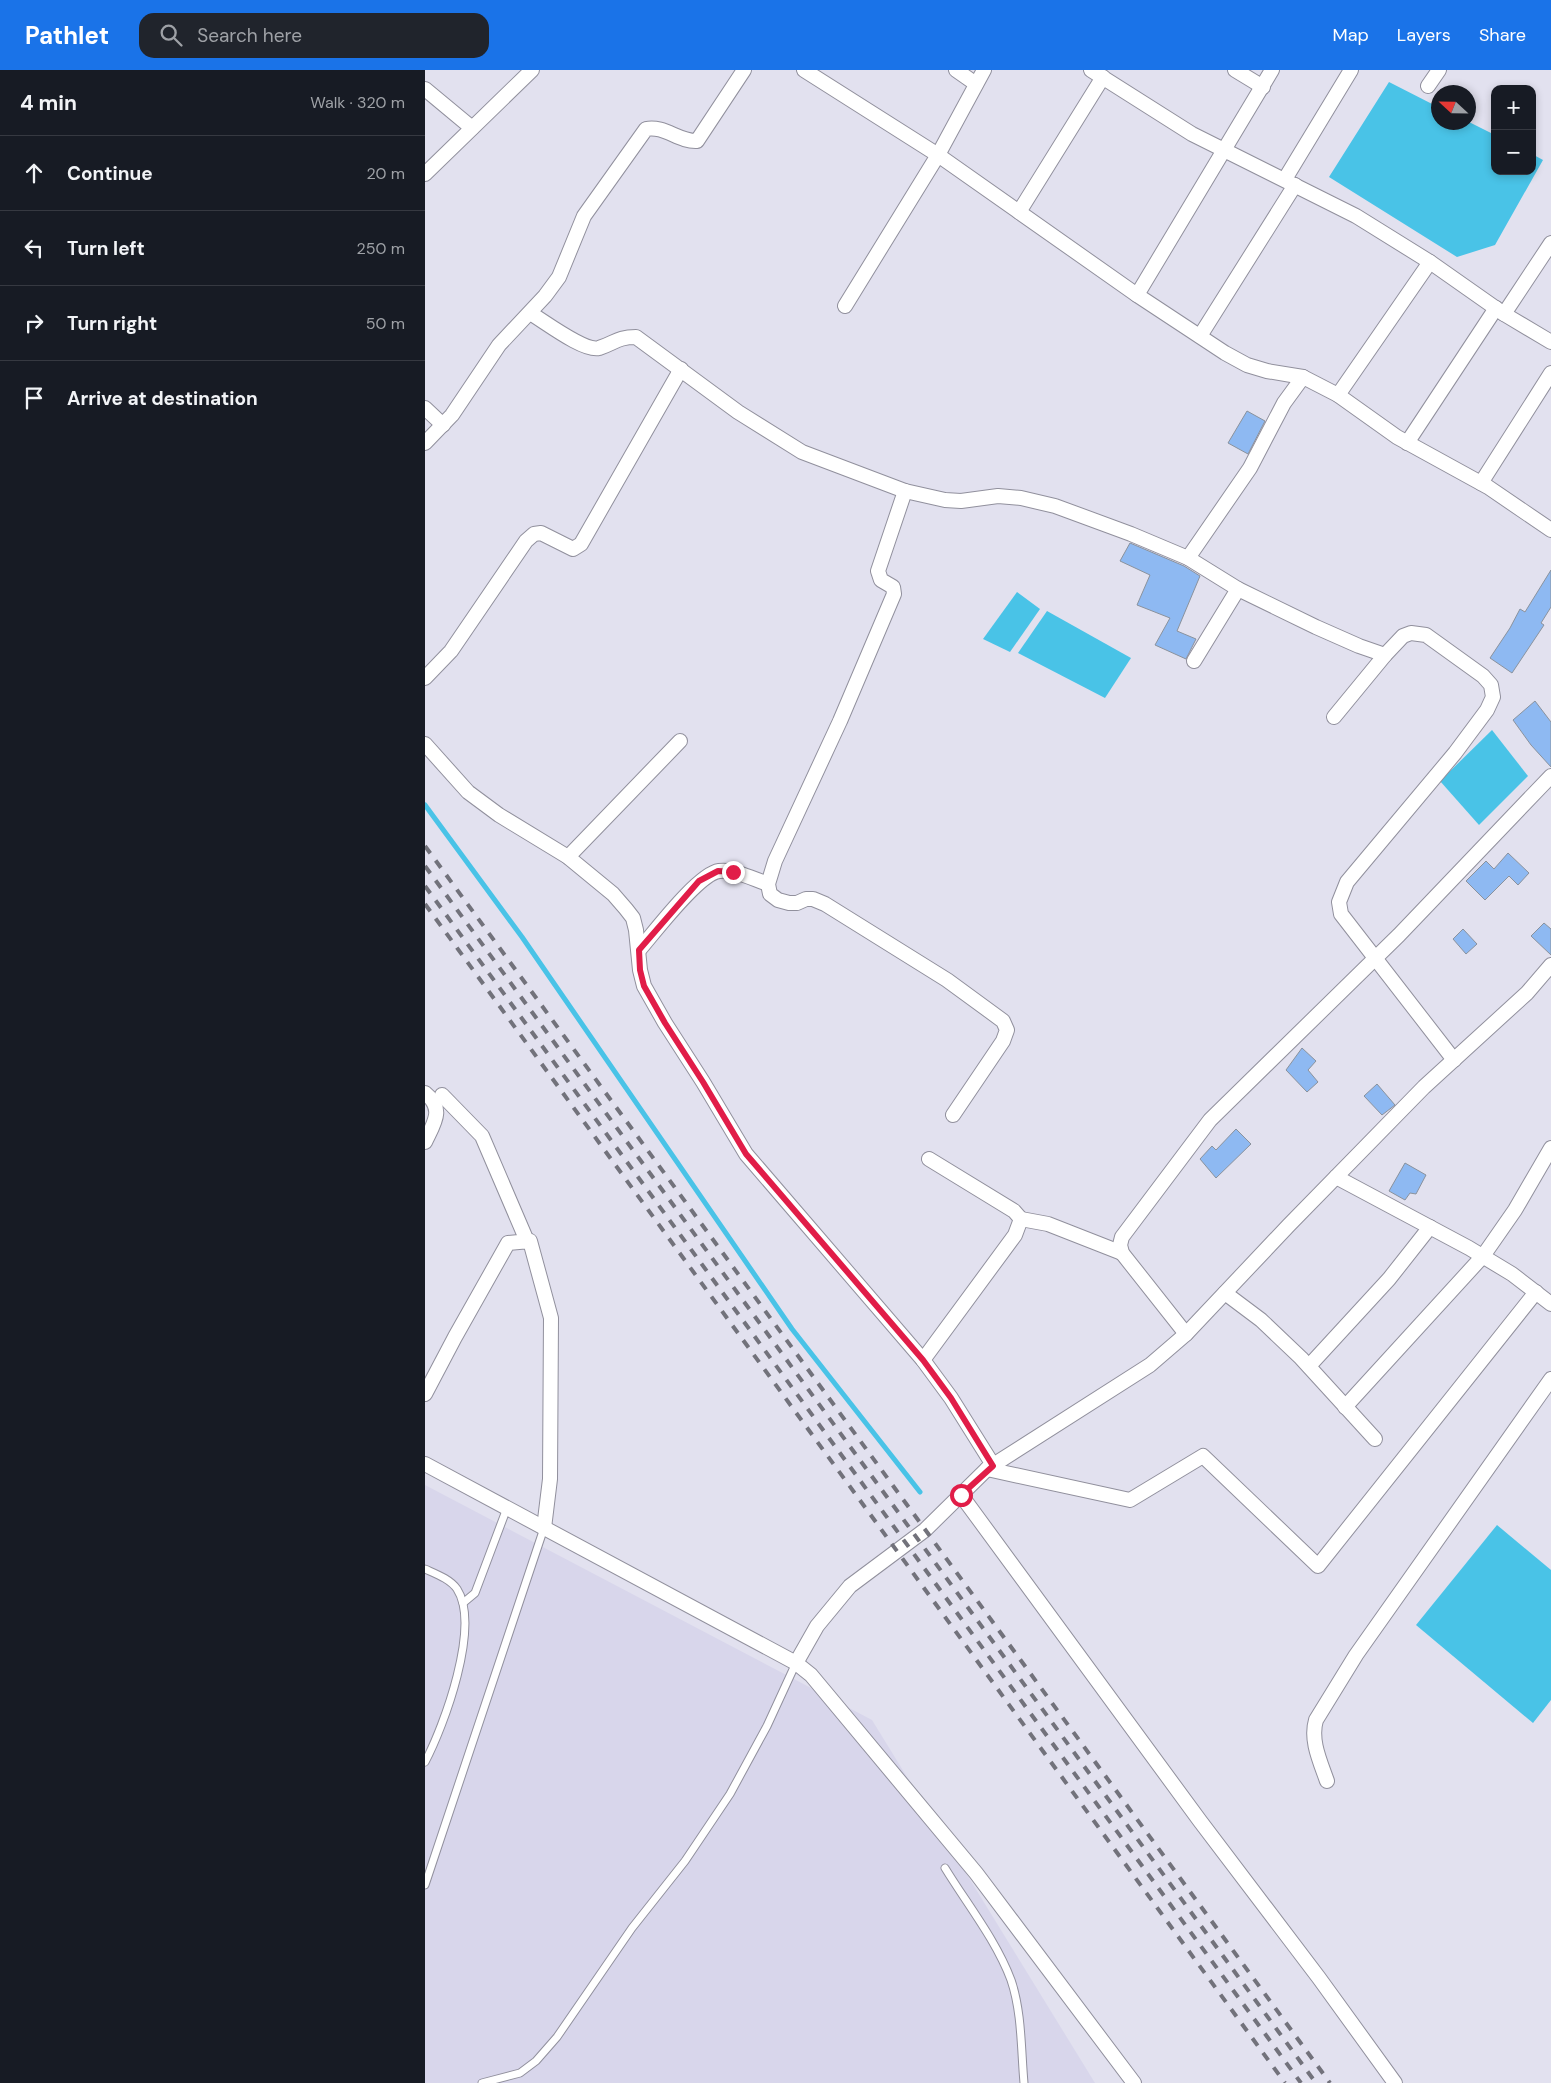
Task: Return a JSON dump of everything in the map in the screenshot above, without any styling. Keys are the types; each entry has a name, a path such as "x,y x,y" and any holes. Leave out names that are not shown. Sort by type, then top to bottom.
{"street":[{"path":"425,174 532,70"},
{"path":"425,444 452,415 499,345 530,312 559,276 584,216 646,129 655,127 690,142 697,141 744,70"},
{"path":"804,70 938,155 1137,295 1247,365 1267,371 1303,377 1338,396 1407,443 1481,483 1550,528"},
{"path":"956,70 976,84"},
{"path":"845,306 938,155 984,70"},
{"path":"1235,70 1263,87"},
{"path":"1137,295 1272,70"},
{"path":"1200,336 1290,182 1351,70"},
{"path":"1428,86 1439,70"},
{"path":"1019,212 1097,74 1178,126 1356,216 1430,262 1500,311 1551,342"},
{"path":"425,89 472,128"},
{"path":"1407,443 1500,311 1551,243"},
{"path":"1338,396 1430,262"},
{"path":"530,312 575,341 587,346 598,348 623,337 636,337 738,412 802,452 905,491 945,500 961,502 997,496 1055,506 1188,558 1239,589 1316,627 1385,655"},
{"path":"425,678 451,651 523,546 534,534 541,534 573,549 581,544 681,370"},
{"path":"1481,483 1551,372"},
{"path":"1188,558 1250,468 1284,403 1303,377"},
{"path":"425,408 443,425"},
{"path":"905,491 878,571 881,580 893,587 894,594 840,721 775,861 768,884 770,894 778,900 797,903 806,899 813,899 825,904 947,980 1003,1021 1007,1030 1003,1041 953,1115"},
{"path":"1194,661 1239,589"},
{"path":"1334,717 1385,655 1403,636 1411,633 1426,636 1483,676 1491,685 1493,697 1487,710 1455,753 1347,882 1339,902 1341,914 1453,1060"},
{"path":"568,857 680,741"},
{"path":"425,744 474,797 499,815 568,857 613,894 626,909 635,924 640,970 644,986 746,1154 923,1360 951,1398 990,1467 1130,1500 1203,1456 1318,1566 1536,1292"},
{"path":"1186,1334 1122,1253 1120,1245 1122,1237 1210,1120 1374,959 1551,776"},
{"path":"639,950 699,881 718,871 733,872 768,884"},
{"path":"796,1663 817,1626 851,1586 925,1530 990,1467 1150,1364 1186,1334 1424,1087 1527,993 1551,965"},
{"path":"425,1092 435,1104 437,1115 425,1142"},
{"path":"442,1096 482,1136 527,1242"},
{"path":"1345,1407 1483,1256 1515,1210 1551,1148"},
{"path":"929,1159 1014,1211 1021,1220 1048,1224 1122,1253"},
{"path":"1336,1177 1483,1256 1513,1274 1551,1304"},
{"path":"923,1360 1015,1235 1021,1220"},
{"path":"1309,1366 1389,1278 1429,1227"},
{"path":"425,1394 508,1243 530,1241 551,1318 550,1479 544,1528"},
{"path":"1225,1293 1261,1320 1309,1366 1375,1439"},
{"path":"1327,1781 1314,1738 1313,1730 1316,1720 1356,1655 1551,1379"},
{"path":"425,1464 796,1663 811,1675 975,1873 1134,2083"},
{"path":"961,1495 1395,2083"}],"lane":[{"path":"463,1603 475,1593 507,1508"},
{"path":"425,1885 544,1528"},
{"path":"425,1569 444,1578 457,1588 463,1603 464,1633 455,1690 425,1762"},
{"path":"483,2083 520,2073 536,2061 557,2037 626,1935 685,1861 730,1794 767,1726 796,1663"},
{"path":"945,1868 997,1952 1011,1981 1019,2019 1024,2083"}],"shaded area":[{"path":"425,1485 872,1720 1095,2083 425,2083"}],"water":[{"path":"1389,82 1431,103 1431,130 1476,130 1476,126 1491,133 1491,175 1535,175 1495,245 1457,257 1329,177"},
{"path":"1536,156 1543,160 1536,172"},
{"path":"1017,592 1040,609 1010,652 983,639"},
{"path":"1047,611 1131,658 1105,698 1018,653"},
{"path":"1492,730 1528,776 1479,825 1440,781"},
{"path":"1497,1525 1551,1570 1551,1700 1533,1723 1416,1625"}],"building":[{"path":"1247,411 1265,421 1248,454 1228,443"},
{"path":"1130,543 1184,566 1200,576 1177,631 1196,639 1186,659 1155,645 1170,618 1137,605 1150,575 1120,561"},
{"path":"1551,570 1551,607 1541,623 1544,625 1512,673 1490,658 1520,609 1525,612"},
{"path":"1535,701 1551,722 1551,767 1531,745 1513,720"},
{"path":"1508,853 1529,873 1518,885 1509,876 1485,900 1466,881 1486,861 1494,869"},
{"path":"1544,923 1551,929 1551,955 1531,936"},
{"path":"1463,929 1477,944 1466,954 1453,939"},
{"path":"1302,1048 1316,1061 1308,1070 1318,1082 1307,1092 1286,1070"},
{"path":"1377,1084 1395,1105 1382,1115 1364,1096"},
{"path":"1236,1129 1251,1144 1216,1178 1200,1159 1212,1146 1216,1150"},
{"path":"1405,1163 1426,1175 1416,1194 1410,1193 1405,1200 1389,1191"}],"waterway":[{"path":"425,805 522,937 792,1329 920,1492"}],"railway":[{"path":"425,846 1330,2083"},
{"path":"425,866 1316,2083"},
{"path":"425,886 1301,2083"},
{"path":"425,904 1285,2083"}],"route":[{"path":"733,872 718,871 699,881 639,950 640,970 644,986 746,1154 923,1360 951,1398 993,1466 987,1469 961,1495"}]}
